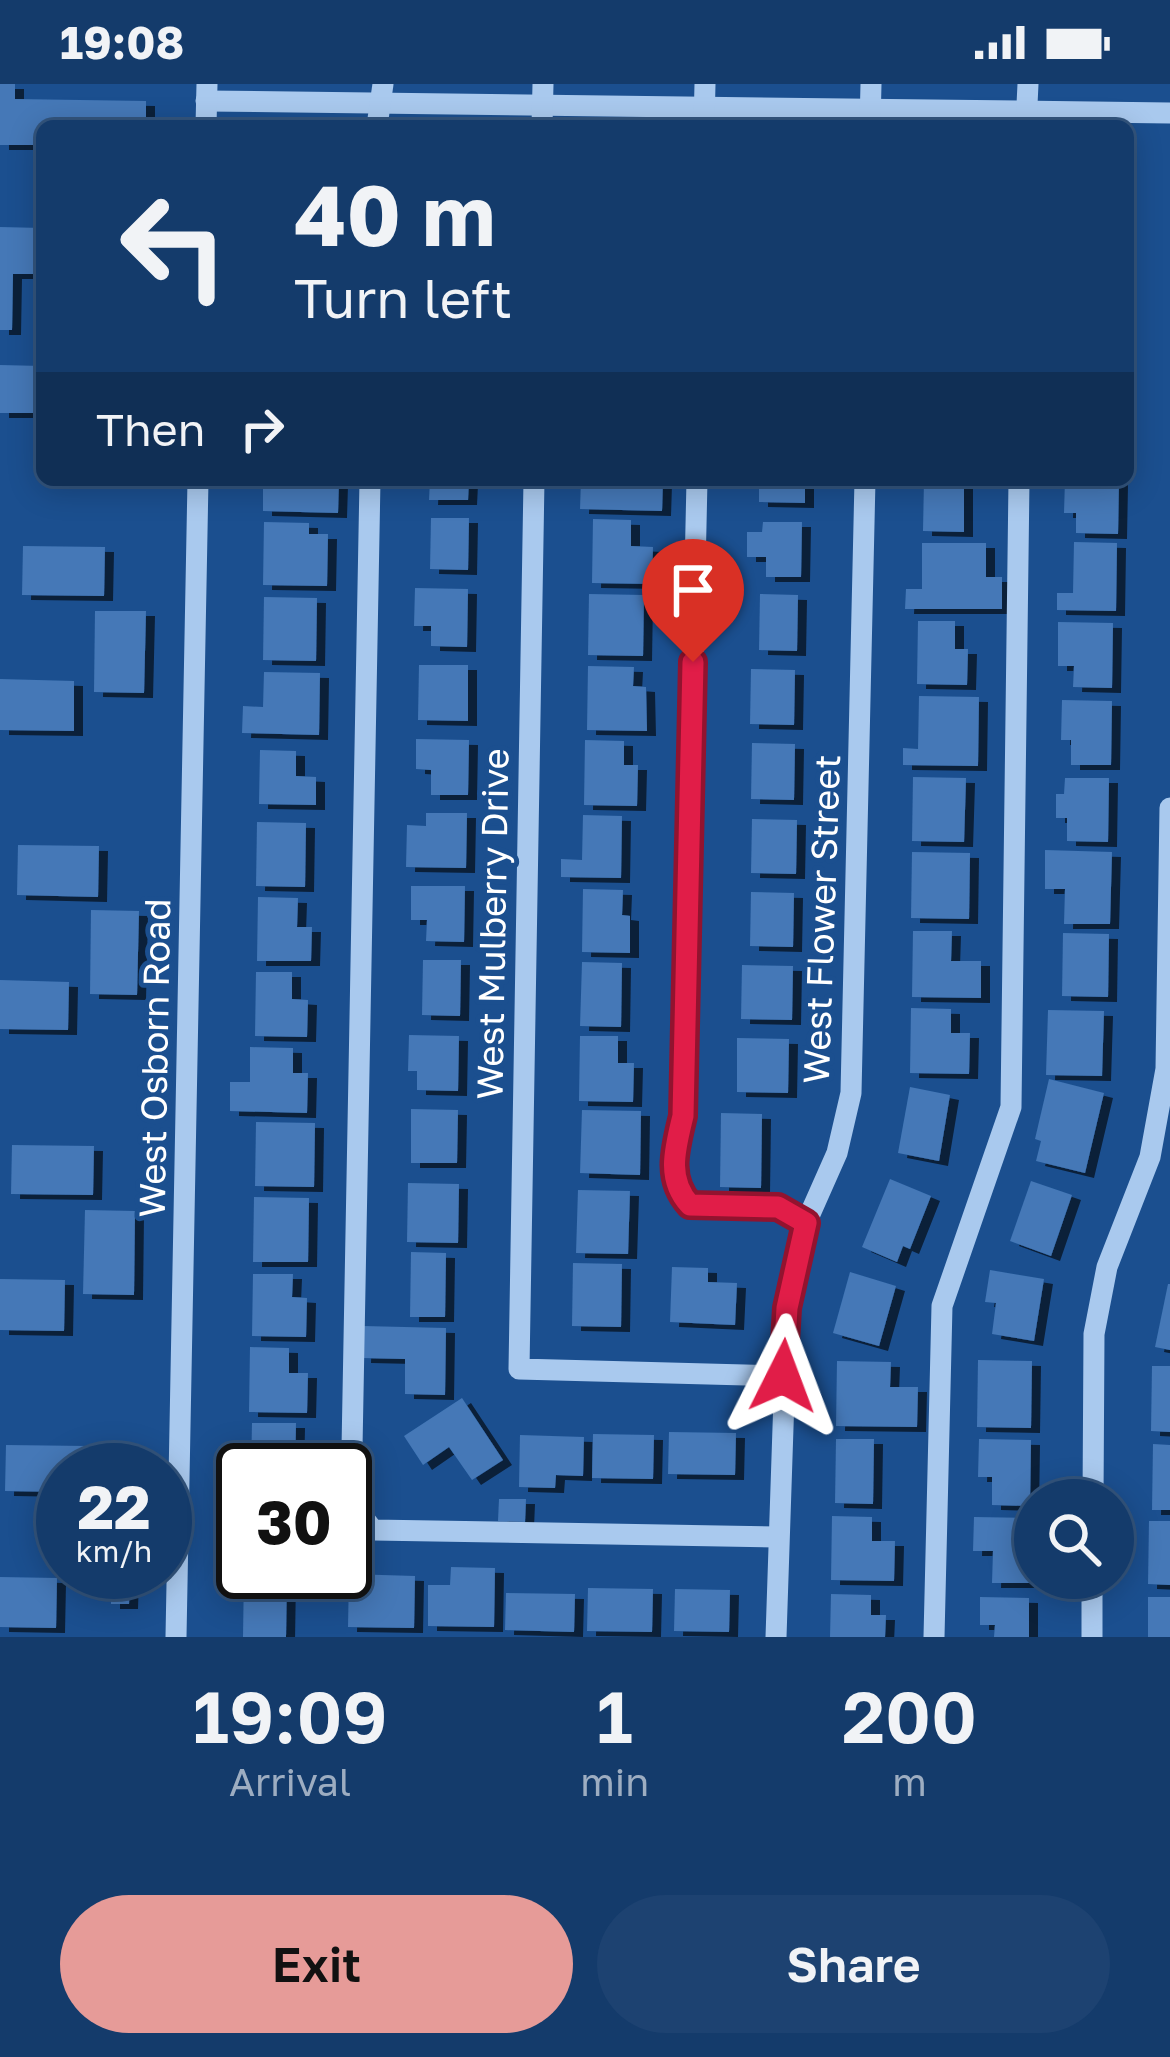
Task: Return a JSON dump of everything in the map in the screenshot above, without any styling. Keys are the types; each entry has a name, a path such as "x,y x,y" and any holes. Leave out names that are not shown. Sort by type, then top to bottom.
{"street":[{"path":"542,117 543,84"},
{"path":"704,117 705,84"},
{"path":"870,119 871,84"},
{"path":"1026,120 1028,84"},
{"path":"207,93 542,117 1026,120 1170,113"},
{"name":"West Osborn Road","path":"176,1637 198,486"},
{"path":"370,486 351,1502 373,1530 778,1537"},
{"name":"West Mulberry Drive","path":"534,486 519,1369 783,1376"},
{"path":"697,486 683,1116 674,1154 676,1190 690,1205 778,1207 806,1223"},
{"name":"West Flower Street","path":"776,1637 787,1308 806,1223 837,1153 851,1093 865,486"},
{"path":"934,1637 942,1306 1011,1107 1008,990 1019,486"},
{"path":"1093,1479 1094,1334 1107,1267 1150,1157 1166,1069 1170,808"},
{"path":"1092,1599 1092,1637"}],"building":[{"path":"0,84 15,84 15,99 146,101 146,120 36,120 36,145 0,145"},
{"path":"0,227 36,228 36,274 13,274 12,330 0,330"},
{"path":"0,365 36,366 36,413 0,413"},
{"path":"263,486 339,486 338,513 263,511"},
{"path":"430,486 469,486 468,500 429,500"},
{"path":"581,486 663,486 662,511 580,509"},
{"path":"759,486 805,486 805,503 759,502"},
{"path":"924,486 964,486 964,532 923,531"},
{"path":"1065,486 1119,486 1118,534 1076,533 1076,513 1064,513"},
{"path":"431,518 469,518 468,570 430,569"},
{"path":"593,519 631,520 631,546 653,547 652,584 592,583"},
{"path":"264,522 309,523 309,534 328,534 327,586 263,585"},
{"path":"763,522 802,522 801,577 766,577 766,557 747,557 747,532 762,532"},
{"path":"1074,542 1117,543 1116,611 1057,610 1057,593 1073,593"},
{"path":"922,543 986,543 986,577 1002,577 1002,609 905,609 906,589 922,589"},
{"path":"23,546 105,547 104,596 22,595"},
{"path":"415,588 468,589 467,647 431,646 431,626 414,626"},
{"path":"589,594 644,595 643,656 588,655"},
{"path":"760,594 798,595 797,651 759,650"},
{"path":"264,597 317,598 316,661 263,660"},
{"path":"95,611 146,611 144,693 94,692"},
{"path":"918,621 955,621 955,649 968,649 967,685 917,684"},
{"path":"1058,622 1113,623 1112,688 1073,687 1074,666 1058,666"},
{"path":"419,665 468,665 468,721 418,720"},
{"path":"588,666 634,667 633,686 646,687 647,731 587,730"},
{"path":"751,669 795,670 794,725 750,724"},
{"path":"264,672 320,673 319,735 242,733 243,706 263,707"},
{"path":"0,679 74,681 74,731 0,730"},
{"path":"919,696 979,697 978,766 903,765 903,748 918,749"},
{"path":"1062,700 1112,701 1111,765 1071,765 1071,740 1061,740"},
{"path":"416,739 469,740 468,795 431,795 431,770 416,769"},
{"path":"585,740 624,741 624,765 638,765 637,806 584,805"},
{"path":"752,743 795,744 794,800 751,799"},
{"path":"260,750 296,751 296,776 316,777 316,805 259,804"},
{"path":"913,777 966,778 964,842 912,841"},
{"path":"1065,778 1109,778 1108,842 1067,841 1067,818 1056,818 1056,794 1064,794"},
{"path":"426,813 467,813 466,868 406,867 407,825 426,826"},
{"path":"583,815 622,816 621,878 561,877 561,859 582,860"},
{"path":"752,819 797,820 796,874 751,873"},
{"path":"257,822 306,823 305,887 256,886"},
{"path":"18,845 99,846 98,897 17,895"},
{"path":"1045,850 1112,852 1110,924 1064,924 1065,889 1045,889"},
{"path":"912,852 970,853 969,919 911,918"},
{"path":"411,886 465,886 464,942 426,941 427,920 411,920"},
{"path":"583,889 623,890 622,915 630,916 630,953 582,952"},
{"path":"751,892 794,893 793,947 750,946"},
{"path":"258,897 298,898 297,927 312,927 311,961 257,961"},
{"path":"91,910 139,911 137,995 90,994"},
{"path":"913,931 952,931 951,961 981,961 981,998 912,997"},
{"path":"1063,933 1109,934 1108,997 1062,996"},
{"path":"423,960 461,960 460,1016 422,1015"},
{"path":"582,962 622,963 621,1027 580,1026"},
{"path":"742,965 793,966 792,1020 741,1019"},
{"path":"256,972 292,972 292,999 308,1000 307,1037 255,1036"},
{"path":"0,980 69,982 68,1030 0,1029"},
{"path":"911,1008 951,1009 951,1033 970,1033 969,1074 910,1073"},
{"path":"1048,1010 1104,1011 1102,1076 1046,1075"},
{"path":"409,1035 459,1036 458,1091 417,1090 417,1071 408,1071"},
{"path":"580,1036 618,1036 618,1063 634,1063 633,1102 579,1101"},
{"path":"737,1038 789,1039 788,1093 737,1092"},
{"path":"250,1047 293,1048 293,1073 308,1073 307,1113 230,1111 230,1082 250,1082"},
{"path":"1049,1079 1104,1093 1085,1173 1036,1161 1041,1141 1035,1139"},
{"path":"910,1087 950,1095 939,1161 898,1153"},
{"path":"411,1109 458,1110 457,1163 411,1163"},
{"path":"582,1110 641,1111 640,1175 580,1173"},
{"path":"721,1113 762,1114 761,1188 720,1187"},
{"path":"256,1122 315,1123 314,1187 255,1186"},
{"path":"12,1145 94,1146 93,1195 11,1194"},
{"path":"890,1179 931,1196 910,1249 903,1246 897,1262 862,1247"},
{"path":"1031,1181 1072,1195 1051,1256 1010,1241"},
{"path":"408,1183 459,1184 458,1243 407,1242"},
{"path":"578,1190 630,1191 628,1254 576,1253"},
{"path":"254,1197 309,1198 308,1262 253,1262"},
{"path":"85,1210 135,1211 134,1295 83,1294"},
{"path":"411,1252 446,1253 445,1317 410,1317"},
{"path":"573,1263 622,1264 621,1327 572,1326"},
{"path":"672,1267 708,1268 708,1282 737,1283 735,1325 670,1322"},
{"path":"990,1270 1044,1279 1034,1341 992,1334 996,1303 985,1302"},
{"path":"850,1272 896,1286 879,1346 833,1333"},
{"path":"253,1274 293,1274 292,1297 307,1298 306,1337 252,1336"},
{"path":"0,1279 65,1280 64,1331 0,1330"},
{"path":"1170,1284 1170,1350 1155,1347"},
{"path":"363,1326 446,1328 445,1395 405,1394 405,1359 362,1358"},
{"path":"250,1347 289,1348 289,1373 308,1373 307,1413 249,1412"},
{"path":"978,1360 1032,1361 1031,1428 977,1427"},
{"path":"837,1361 891,1362 890,1387 918,1387 917,1427 836,1426"},
{"path":"1152,1366 1170,1366 1170,1432 1151,1431"},
{"path":"462,1398 503,1460 472,1480 449,1447 423,1465 404,1436"},
{"path":"252,1423 296,1423 296,1443 252,1443"},
{"path":"669,1432 736,1433 735,1475 668,1474"},
{"path":"593,1434 654,1435 653,1479 592,1478"},
{"path":"520,1435 584,1437 583,1476 556,1475 555,1488 519,1487"},
{"path":"836,1439 874,1439 873,1504 835,1503"},
{"path":"979,1439 1031,1440 1030,1479 1014,1479 1014,1506 992,1505 992,1477 978,1477"},
{"path":"1153,1444 1170,1445 1170,1510 1152,1510"},
{"path":"6,1445 36,1445 36,1492 5,1491"},
{"path":"499,1499 526,1499 525,1522 498,1521"},
{"path":"832,1516 872,1517 872,1541 895,1541 894,1581 831,1580"},
{"path":"974,1517 1014,1518 1014,1583 992,1583 993,1551 973,1551"},
{"path":"1149,1521 1170,1521 1170,1585 1148,1584"},
{"path":"451,1567 495,1568 494,1627 428,1626 428,1585 450,1585"},
{"path":"372,1575 415,1576 414,1628 348,1627 349,1599 372,1599"},
{"path":"0,1577 36,1578 36,1599 57,1599 56,1628 0,1627"},
{"path":"588,1588 653,1589 652,1632 587,1631"},
{"path":"675,1589 730,1590 729,1632 674,1631"},
{"path":"506,1593 575,1594 574,1632 505,1630"},
{"path":"831,1594 871,1595 871,1615 886,1615 885,1637 830,1637"},
{"path":"980,1597 1029,1599 1029,1637 994,1637 995,1625 980,1625"},
{"path":"1148,1597 1170,1597 1170,1637 1148,1637"},
{"path":"111,1599 129,1599 129,1604 111,1604"},
{"path":"244,1599 287,1599 286,1637 243,1637"}],"route":[{"path":"693,662 683,1116 674,1154 676,1190 690,1205 778,1207 806,1223 787,1308 783,1376"}]}
